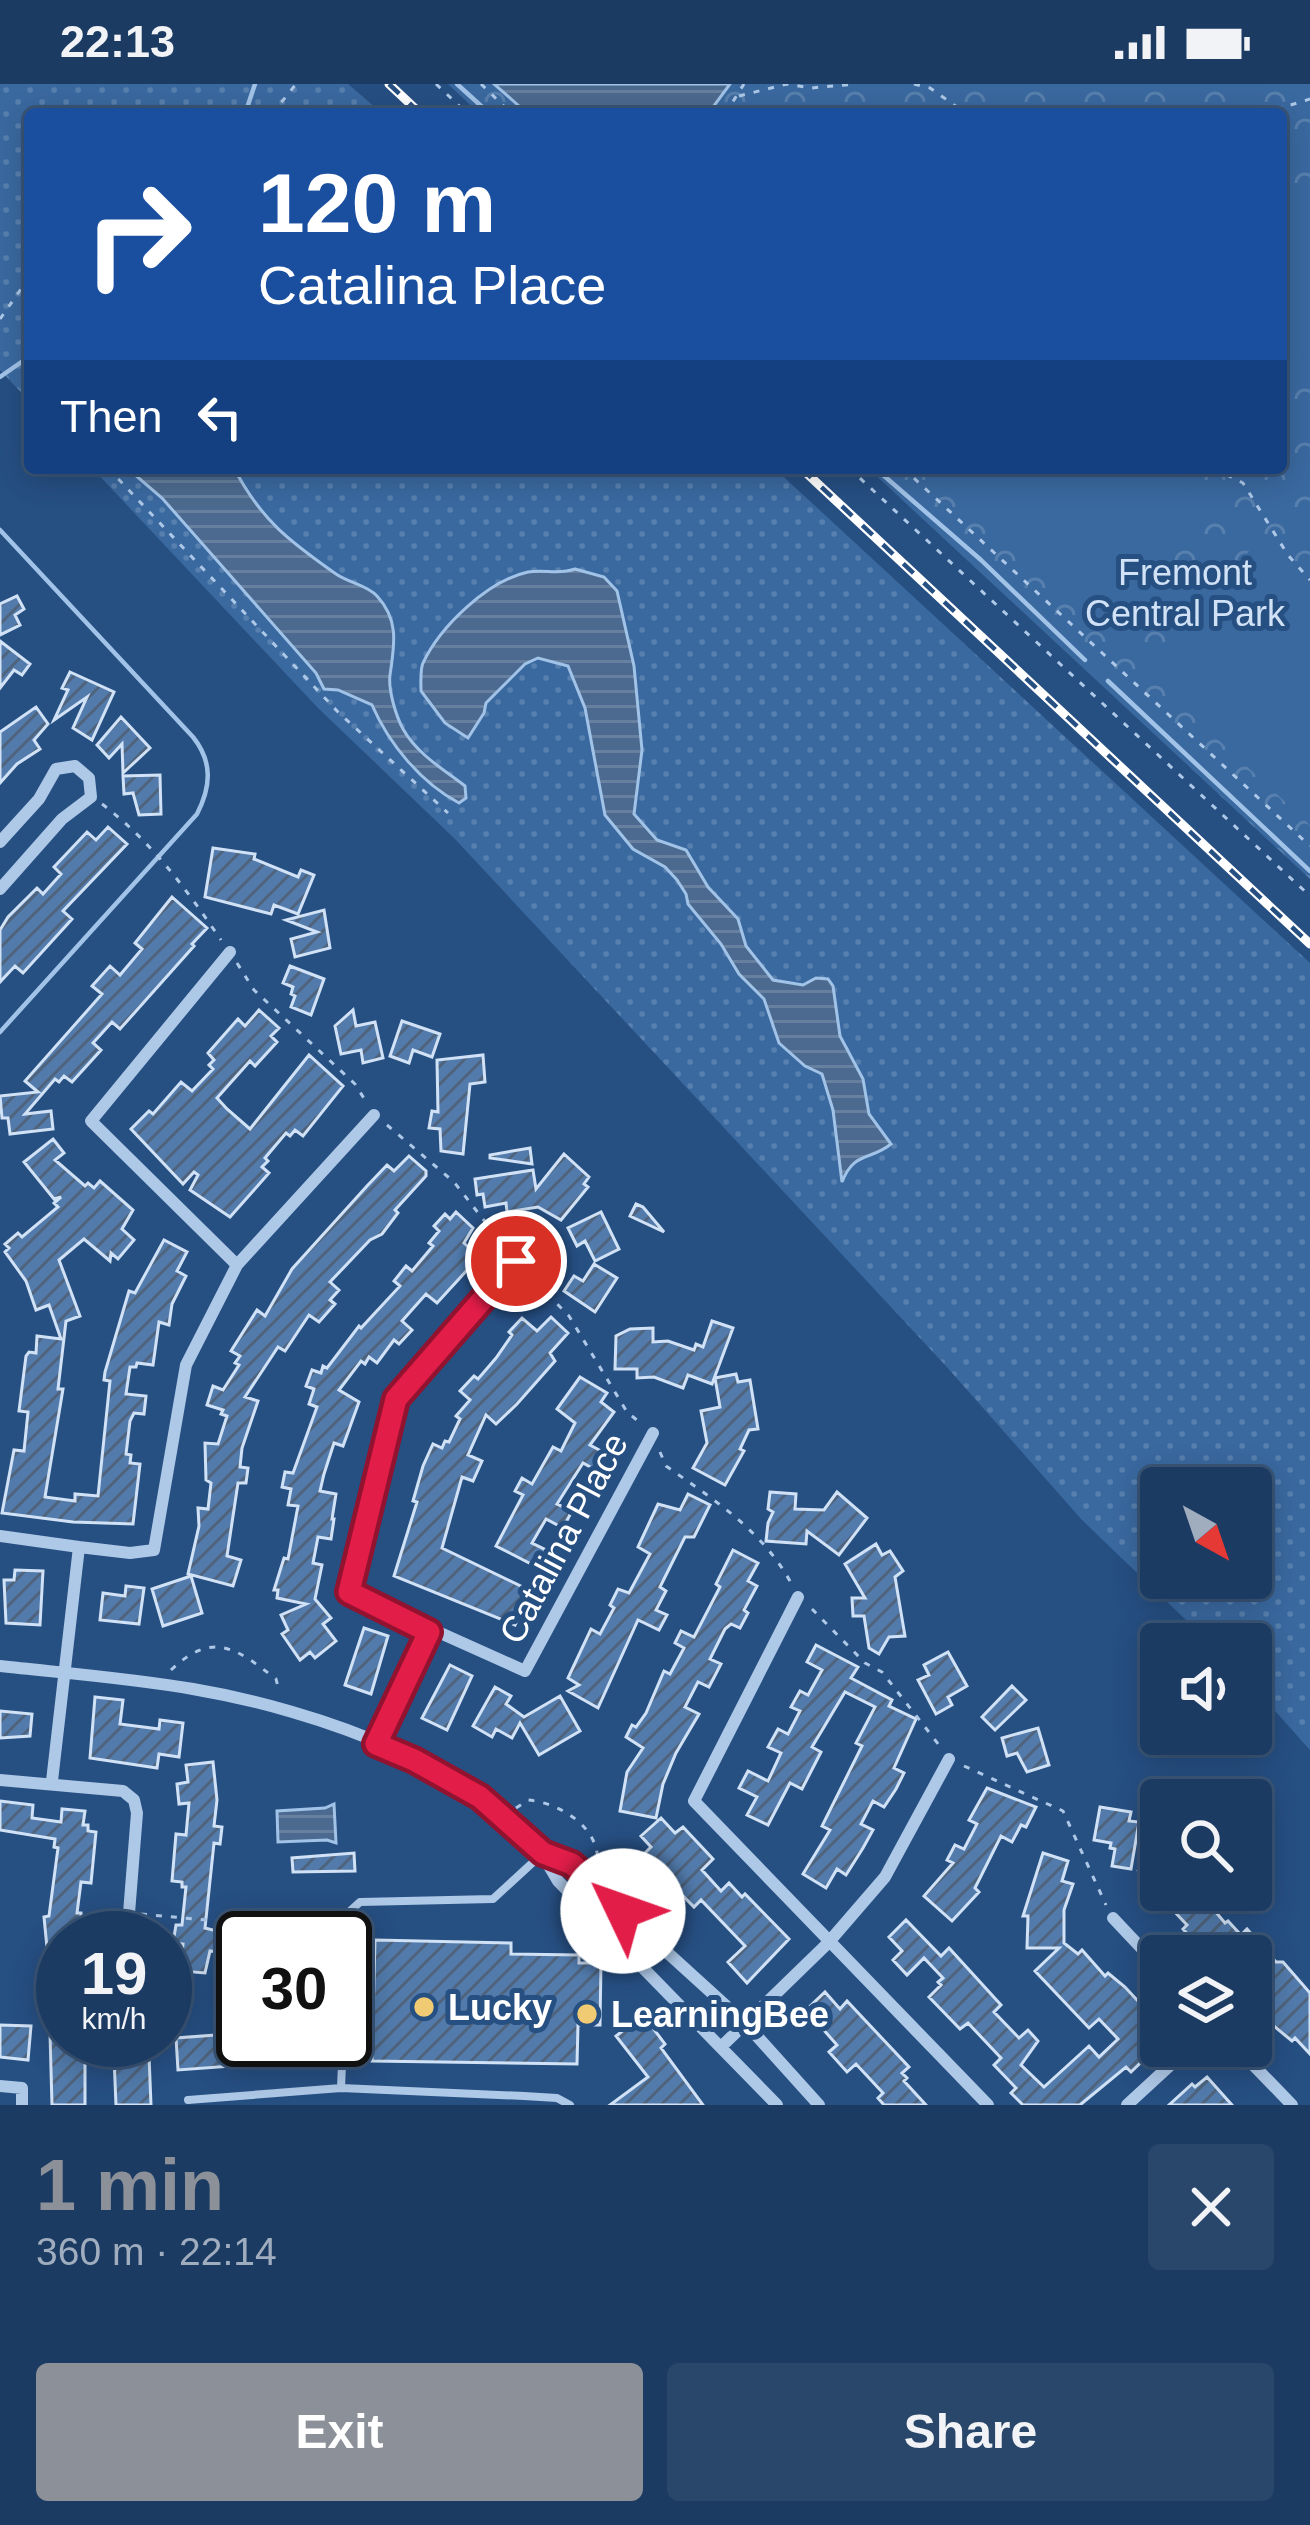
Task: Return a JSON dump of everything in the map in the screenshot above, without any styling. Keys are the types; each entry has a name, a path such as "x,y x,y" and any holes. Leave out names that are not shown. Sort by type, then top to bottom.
{"street":[{"path":"0,842 39,799 56,769 66,765 83,771 93,787 91,797 62,819 0,889"},
{"path":"230,952 91,1121 237,1265"},
{"path":"0,1536 130,1552 154,1550 186,1365 237,1265 374,1115"},
{"path":"376,1744 429,1632 349,1592 396,1399 516,1261"},
{"name":"Catalina Place","path":"429,1632 525,1671 653,1432"},
{"path":"52,1781 79,1547"},
{"path":"798,1597 694,1801 988,2105"},
{"path":"0,1666 158,1685 283,1711 376,1744 455,1782 505,1816 543,1853 558,1881 777,2105"},
{"path":"722,2046 828,1943 885,1877 949,1759"},
{"path":"0,1780 52,1781 123,1791 134,1799 137,1814 129,1911"},
{"path":"543,1853 572,1864 746,2024 819,2105"},
{"path":"1113,1918 1140,1947"},
{"path":"1127,2105 1168,2067"},
{"path":"1255,2067 1292,2105"},
{"path":"0,2086 22,2088 22,2105"}],"lane":[{"path":"350,1911 360,1902 494,1899 543,1853"},
{"path":"341,2089 342,2067"},
{"path":"188,2100 235,2101 341,2089 557,2098 570,2105"}],"path":[{"path":"277,108 296,84"},
{"path":"436,84 462,108"},
{"path":"481,84 506,108"},
{"path":"730,108 744,84"},
{"path":"739,96 787,85 856,84"},
{"path":"914,84 930,88 959,108"},
{"path":"1281,108 1310,99"},
{"path":"0,320 24,290"},
{"path":"114,474 338,712 448,813"},
{"path":"855,474 1310,896"},
{"path":"909,474 1310,846"},
{"path":"1225,474 1243,483 1288,555 1310,580"},
{"path":"91,797 132,827 169,864 254,989 355,1084 374,1115 454,1182 516,1261 569,1316 627,1412 653,1432 665,1466 739,1519 780,1564 798,1597 865,1663 882,1672 949,1759 1063,1810 1113,1918"},
{"path":"158,1685 178,1664 209,1649 233,1648 276,1678 283,1711"},
{"path":"505,1816 528,1800 548,1802 566,1811 581,1824 599,1858 592,1883"}],"green space":[{"path":"0,84 348,84 376,108 24,108 24,396 0,370"},
{"name":"Fremont Central Park","path":"448,84 1310,84 1310,879 874,474 1287,474 1287,108 474,108"},
{"path":"1310,183 1310,352 1287,358 1287,189"},
{"path":"98,474 780,474 1310,963 1310,1750 1272,1707 1272,1623 1189,1623 1164,1599 1272,1599 1272,1467 1140,1467 1140,1576 1082,1520 945,1365 455,839 317,707"},
{"path":"934,474 1172,474 1211,510 1100,629"},
{"path":"1252,548 1310,602 1310,825 1141,668"}],"shaded area":[{"path":"494,84 730,84 712,108 521,108"},
{"path":"134,474 238,474 266,516 290,540 336,574 377,596 392,624 390,688 400,724 423,754 465,786 466,798 459,803 419,773 387,734 372,705 324,689 316,673 162,498"},
{"path":"575,569 604,577 617,591 634,666 642,750 634,814 657,840 686,850 708,887 738,919 746,946 773,980 803,985 816,978 828,979 833,986 840,1036 863,1079 869,1114 891,1144 857,1161 842,1182 833,1110 822,1074 779,1043 764,999 739,974 688,904 677,880 665,867 633,849 605,815 585,708 568,666 538,658 525,664 486,703 468,738 445,723 421,691 422,666 431,649 481,595 528,572"},
{"path":"334,1804 336,1843 278,1842 277,1811"}],"building":[{"path":"17,596 24,609 15,615 20,625 0,635 0,604"},
{"path":"0,641 30,664 22,675 14,670 0,688"},
{"path":"70,672 114,692 92,740 73,728 87,697 54,720 68,690 62,688"},
{"path":"36,707 48,724 34,740 40,749 0,783 0,732"},
{"path":"121,717 150,748 123,773 122,744 109,758 97,745"},
{"path":"160,775 161,814 139,815 133,793 124,794 123,776"},
{"path":"108,827 127,844 63,911 72,919 23,973 15,966 0,982 0,930 8,917 37,888 43,894 61,874 54,867 87,832 96,840"},
{"path":"213,848 255,854 254,859 298,877 301,870 314,875 298,914 274,905 271,914 205,897"},
{"path":"172,897 207,928 120,1029 112,1022 93,1043 101,1050 72,1082 64,1076 59,1082 55,1079 25,1114 51,1111 53,1129 10,1134 8,1118 2,1118 0,1096 38,1092 25,1081 102,994 92,986 110,966 120,975 142,949 135,943"},
{"path":"324,910 330,948 295,957 291,939 317,932 286,920"},
{"path":"290,966 324,979 311,1015 291,1007 293,987 283,983"},
{"path":"259,1010 279,1028 271,1036 277,1042 255,1066 250,1061 217,1098 227,1109 250,1129 309,1055 343,1086 303,1136 295,1130 290,1136 286,1133 265,1158 268,1161 262,1167 269,1173 230,1217 190,1190 198,1175 194,1172 183,1184 131,1129 149,1111 153,1114 181,1082 192,1091 213,1069 209,1065 214,1060 208,1053 238,1019 245,1026"},
{"path":"353,1010 356,1026 375,1022 383,1058 363,1063 361,1050 341,1054 335,1026"},
{"path":"402,1021 440,1034 432,1057 413,1050 409,1063 390,1056"},
{"path":"483,1055 485,1082 470,1084 463,1154 441,1151 440,1129 429,1128 432,1111 438,1112 437,1060"},
{"path":"53,1139 64,1153 55,1160 85,1186 94,1188 100,1181 133,1210 122,1229 134,1240 118,1259 111,1253 110,1261 84,1239 59,1260 80,1316 66,1321 58,1389 63,1389 45,1497 75,1501 75,1494 98,1496 110,1381 104,1380 105,1372 129,1291 135,1293 164,1240 187,1252 177,1271 186,1276 172,1304 169,1325 159,1322 153,1365 130,1367 126,1394 146,1396 144,1414 134,1413 130,1421 126,1454 131,1455 130,1463 140,1464 133,1524 2,1513 14,1450 24,1451 28,1412 19,1411 26,1356 36,1353 37,1336 61,1339 49,1305 36,1310 26,1281 5,1252 9,1248 5,1244 18,1233 22,1237 58,1207 54,1203 61,1197 54,1199 24,1162"},
{"path":"530,1148 532,1164 490,1158 490,1155"},
{"path":"564,1154 589,1177 584,1184 588,1187 561,1220 538,1207 507,1212 506,1203 485,1207 483,1194 477,1195 475,1179 533,1170 536,1189"},
{"path":"409,1156 426,1176 395,1210 398,1213 382,1234 370,1240 330,1282 339,1290 330,1300 335,1304 319,1322 309,1315 285,1351 278,1347 245,1397 258,1401 242,1448 240,1467 248,1468 246,1483 238,1483 227,1556 241,1560 233,1586 188,1574 199,1526 198,1508 208,1509 211,1483 206,1480 205,1443 218,1444 227,1416 207,1405 213,1386 223,1390 239,1365 235,1363 240,1356 231,1351 257,1310 265,1316 292,1269 367,1186 387,1165 394,1171"},
{"path":"636,1204 643,1207 664,1232 630,1216"},
{"path":"456,1212 473,1228 464,1243 479,1257 437,1303 426,1294 402,1321 412,1330 399,1344 394,1340 377,1363 369,1357 365,1364 361,1361 339,1390 359,1402 343,1446 334,1443 324,1474 320,1491 336,1494 334,1519 331,1539 318,1537 313,1563 322,1565 315,1599 331,1618 323,1624 336,1641 315,1658 310,1652 300,1660 282,1634 288,1630 281,1615 306,1604 277,1598 278,1590 274,1590 284,1558 288,1559 298,1506 288,1505 291,1489 282,1487 285,1472 293,1473 317,1407 309,1404 314,1389 306,1386 312,1370 321,1373 323,1366 327,1368 359,1326 400,1286 394,1281 406,1266 412,1271 433,1246 429,1243 439,1231 434,1226 445,1214 450,1219"},
{"path":"601,1212 619,1249 595,1261 585,1241 577,1246 568,1228"},
{"path":"594,1264 617,1278 595,1312 564,1291 574,1276 583,1281"},
{"path":"551,1317 568,1333 550,1353 555,1361 496,1424 486,1415 468,1455 482,1461 473,1481 462,1477 442,1548 531,1591 515,1625 394,1576 423,1466 433,1444 442,1448 449,1442 460,1419 456,1416 470,1400 460,1391 496,1358 522,1318 537,1331"},
{"path":"712,1321 733,1328 712,1384 688,1375 683,1388 654,1377 637,1378 637,1369 615,1369 616,1336 630,1329 653,1328 653,1342 668,1341 694,1350 696,1344 703,1347"},
{"path":"736,1374 738,1382 750,1380 758,1429 749,1430 740,1449 744,1451 725,1485 693,1468 707,1443 701,1411 720,1407 715,1378"},
{"path":"580,1377 607,1393 601,1402 614,1412 590,1445 603,1452 594,1469 583,1463 557,1504 572,1511 563,1528 546,1519 532,1543 546,1550 537,1567 496,1546 523,1495 515,1491 522,1478 532,1484 553,1447 561,1451 575,1423 557,1409"},
{"path":"770,1492 796,1494 795,1509 824,1510 837,1492 867,1518 839,1555 807,1531 806,1544 766,1541 773,1512 768,1509"},
{"path":"688,1494 710,1505 694,1537 685,1537 660,1587 666,1591 656,1610 667,1615 659,1630 638,1620 598,1708 568,1691 579,1685 568,1678 591,1629 600,1634 618,1589 629,1593 650,1554 638,1547 658,1504 680,1510"},
{"path":"876,1544 882,1555 890,1551 903,1571 895,1577 905,1636 889,1637 879,1654 869,1648 864,1616 853,1616 852,1598 865,1598 845,1564"},
{"path":"733,1550 758,1563 748,1581 757,1586 744,1610 748,1613 740,1628 731,1624 725,1629 710,1659 721,1664 709,1687 698,1682 685,1707 699,1714 663,1784 656,1818 620,1811 627,1772 643,1748 626,1737 646,1713 664,1671 670,1674 684,1648 675,1643 681,1631 694,1637"},
{"path":"15,1570 43,1571 40,1625 6,1623 4,1580 14,1580"},
{"path":"191,1576 202,1613 163,1626 152,1589"},
{"path":"126,1586 144,1588 139,1624 100,1620 103,1593 125,1596"},
{"path":"364,1628 388,1636 371,1694 345,1685"},
{"path":"816,1645 858,1667 851,1678 916,1719 894,1768 904,1773 896,1789 884,1807 873,1801 861,1824 873,1830 846,1875 837,1869 826,1888 803,1874 830,1830 822,1826 862,1746 856,1743 875,1707 845,1692 812,1747 821,1752 802,1789 790,1783 768,1825 747,1815 757,1797 739,1788 748,1771 768,1781 781,1753 768,1747 778,1729 788,1734 800,1711 791,1707 800,1691 808,1695 822,1670 807,1662"},
{"path":"948,1652 967,1686 948,1697 952,1705 936,1714 918,1680 929,1675 924,1665"},
{"path":"450,1665 472,1676 447,1730 422,1718"},
{"path":"1012,1686 1026,1700 995,1730 982,1717"},
{"path":"495,1687 511,1696 506,1704 524,1717 560,1696 580,1731 539,1755 520,1723 512,1738 496,1729 492,1737 473,1726"},
{"path":"95,1697 123,1700 120,1724 159,1729 160,1720 183,1723 179,1757 159,1754 157,1768 90,1758"},
{"path":"0,1711 32,1714 30,1736 0,1738"},
{"path":"1038,1728 1049,1765 1027,1772 1017,1753 1007,1756 1002,1738"},
{"path":"213,1762 214,1826 222,1827 220,1844 214,1843 205,1928 216,1931 216,1952 210,1951 205,1973 192,1972 192,1911 183,1911 186,1887 172,1881 176,1834 186,1835 189,1803 179,1804 177,1784 188,1782 186,1765"},
{"path":"987,1788 1036,1807 1012,1842 1001,1836 975,1888 979,1892 952,1921 924,1896 953,1863 947,1860 955,1845 964,1849 977,1824 969,1820"},
{"path":"0,1801 33,1805 32,1818 61,1822 62,1809 85,1811 83,1825 96,1832 91,1883 81,1882 77,1911 50,1911 58,1848 55,1839 0,1830"},
{"path":"1100,1807 1131,1812 1129,1821 1139,1822 1131,1869 1112,1866 1115,1849 1110,1848 1111,1843 1094,1840"},
{"path":"661,1818 675,1833 683,1827 713,1859 702,1870 721,1891 729,1883 742,1897 745,1894 789,1939 747,1983 728,1962 745,1946 701,1900 694,1907 643,1855 651,1847 641,1836"},
{"path":"354,1853 355,1871 293,1872 292,1858"},
{"path":"1043,1853 1068,1861 1062,1881 1073,1884 1064,1910 1064,1943 1078,1954 1082,1950 1140,2003 1140,2063 1131,2072 1126,2067 1080,2105 1023,2105 1011,2093 1016,2088 994,2065 1001,2058 968,2023 960,2029 929,1997 943,1978 924,1958 907,1975 893,1960 902,1951 889,1937 906,1920 941,1956 949,1948 1001,2005 994,2012 1019,2038 1028,2030 1038,2041 1021,2065 1044,2087 1089,2046 1099,2057 1118,2039 1099,2019 1089,2028 1035,1971 1059,1948 1027,1948 1028,1916 1023,1916"},
{"path":"1174,1911 1215,1911 1241,1935 1188,1935 1183,1929 1187,1925"},
{"path":"375,1940 511,1943 511,1954 579,1955 579,1963 601,1963 600,2025 578,2025 577,2064 372,2061"},
{"path":"1272,1957 1283,1962 1310,1993 1310,2054 1275,2027"},
{"path":"825,1992 840,2009 847,2001 909,2067 902,2073 907,2078 904,2081 926,2105 884,2105 878,2098 883,2093 856,2064 847,2072 829,2052 837,2045 806,2010"},
{"path":"643,2015 703,2105 610,2105 648,2077 616,2036"},
{"path":"0,2025 31,2026 28,2060 0,2057"},
{"path":"216,2035 218,2067 178,2070 192,2067 192,2037"},
{"path":"51,2067 85,2067 85,2105 52,2105"},
{"path":"114,2067 149,2067 151,2105 116,2105"},
{"path":"1207,2077 1232,2105 1169,2105 1192,2084 1195,2087"}],"waterway":[{"path":"247,108 255,84"},
{"path":"457,84 483,108"},
{"path":"0,377 24,360"},
{"path":"882,474 1085,660"},
{"path":"0,530 193,737 208,775 197,814 0,1032"},
{"path":"1108,681 1310,871"}],"railway":[{"path":"389,84 415,108"},
{"path":"807,474 1310,944"}],"place":[{"name":"Lucky","path":"424,2007"},
{"name":"LearningBee","path":"587,2014"}],"route":[{"path":"516,1261 396,1399 349,1592 429,1632 376,1744 480,1797 543,1853 572,1864 623,1911"}]}
